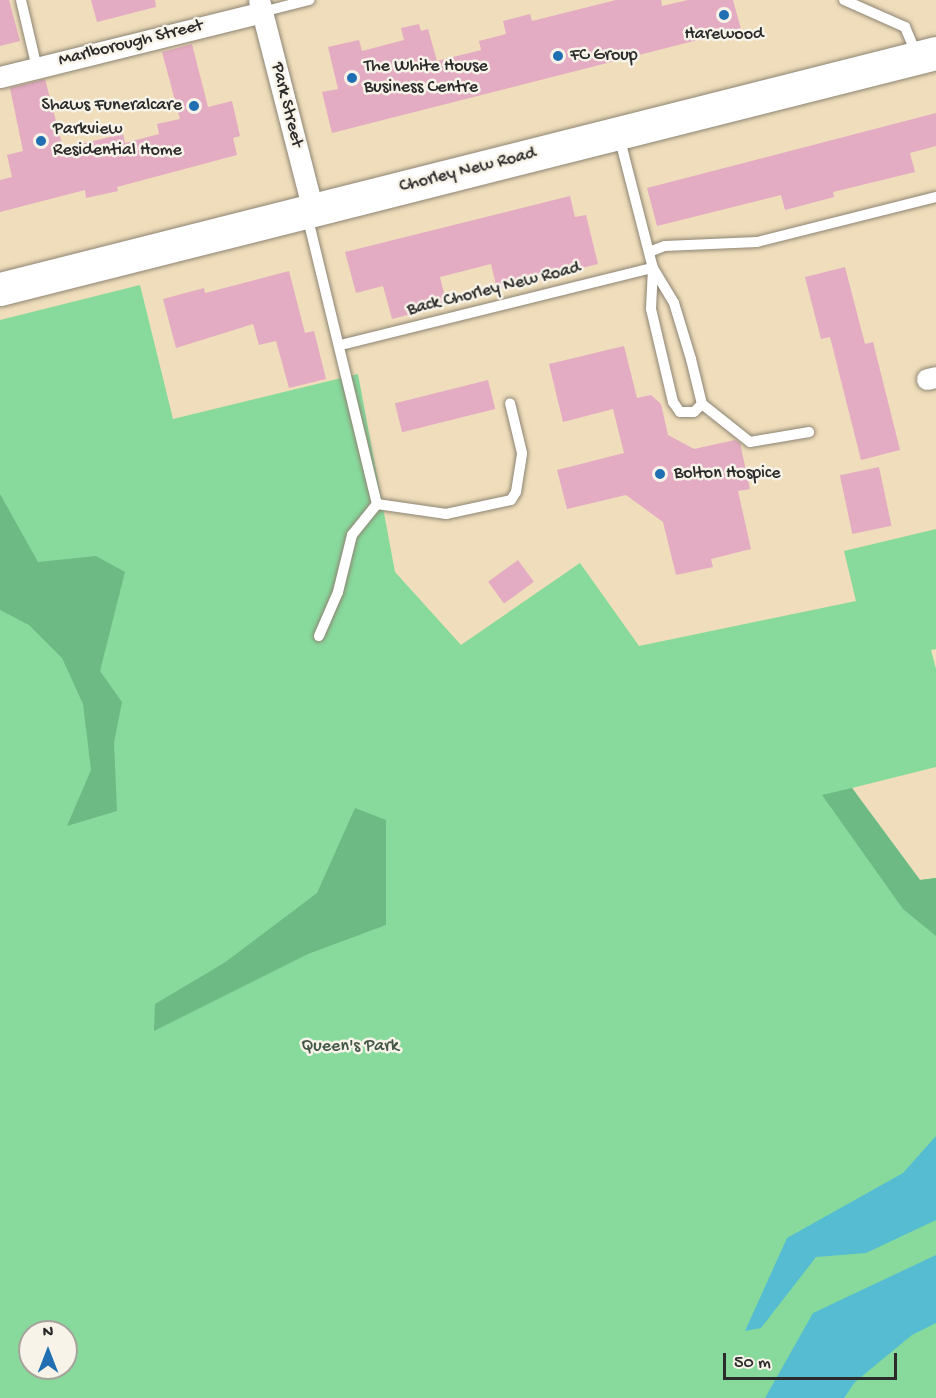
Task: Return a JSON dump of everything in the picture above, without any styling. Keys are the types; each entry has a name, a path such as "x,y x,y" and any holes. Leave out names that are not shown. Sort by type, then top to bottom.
{"main road":[{"name":"Chorley New Road","path":"0,289 927,55"}],"street":[{"name":"Marlborough Street","path":"0,77 261,6"},
{"name":"Park Street","path":"261,6 310,211"}],"lane":[{"path":"21,0 37,68"},
{"path":"261,6 309,0"},
{"path":"844,0 905,27 927,55"},
{"path":"618,133 653,268 651,309 673,402 686,413 699,410 702,404"},
{"path":"649,252 665,246 757,242 936,197"},
{"path":"310,211 377,504"},
{"path":"653,268 674,303 702,404 750,442 809,432"},
{"name":"Back Chorley New Road","path":"341,345 653,268"},
{"path":"377,504 446,514 511,500 516,492 522,453 510,402"},
{"path":"319,636 338,592 352,535 377,504"}],"green space":[{"name":"Queen's Park","path":"140,285 173,419 358,374 395,572 461,645 580,563 639,646 856,601 844,551 936,529 936,649 931,650 936,669 936,767 852,788 920,880 936,878 936,1398 0,1398 0,320"},
{"path":"0,494 38,562 96,556 125,572 100,671 122,702 114,743 117,811 67,826 91,770 83,704 62,658 29,625 0,610"},
{"path":"852,788 920,880 936,878 936,936 903,909 822,795"},
{"path":"355,808 386,820 386,925 308,954 154,1031 155,1004 224,963 317,893"}],"water":[{"path":"936,1136 936,1220 866,1253 816,1257 761,1328 745,1331 787,1238 903,1173"},
{"path":"936,1255 936,1323 912,1335 855,1382 844,1398 765,1398 813,1313"}],"building":[{"path":"0,0 9,0 20,41 0,46"},
{"path":"91,0 155,0 156,7 97,22"},
{"path":"616,0 661,0 662,6 688,0 733,0 741,29 332,133 322,92 338,89 328,47 359,40 362,51 404,40 401,28 419,24 421,31 428,29 437,61 481,50 479,41 506,34 503,21 530,14 532,21"},
{"path":"192,44 208,107 232,101 240,136 233,138 237,155 117,187 118,191 86,198 85,190 0,212 0,180 12,177 7,155 23,151 10,88 45,79 63,148 123,134 125,143 159,134 157,124 180,119 162,52"},
{"path":"936,113 936,146 910,153 915,172 833,192 834,197 785,210 781,195 657,226 647,188"},
{"path":"570,196 575,217 586,215 598,264 497,289 491,264 440,277 447,305 392,319 383,286 356,293 345,252"},
{"path":"845,267 865,344 873,342 900,450 861,460 830,337 821,339 805,277"},
{"path":"289,271 305,333 314,331 326,379 289,388 276,341 259,345 253,324 176,348 163,299 204,288 205,293"},
{"path":"624,346 637,398 651,395 661,404 668,435 694,449 735,440 740,443 750,489 738,491 751,549 711,559 713,567 676,575 663,522 626,495 567,509 557,470 624,453 613,409 563,422 549,364"},
{"path":"488,380 495,409 402,432 395,403"},
{"path":"879,467 891,526 852,534 840,475"},
{"path":"518,560 534,582 504,604 488,582"}],"place":[{"name":"Harewood","path":"724,15"},
{"name":"FC Group","path":"558,56"},
{"name":"The White House Business Centre","path":"352,78"},
{"name":"Shaws Funeralcare","path":"194,106"},
{"name":"Parkview Residential Home","path":"41,141"},
{"name":"Bolton Hospice","path":"660,474"}]}
